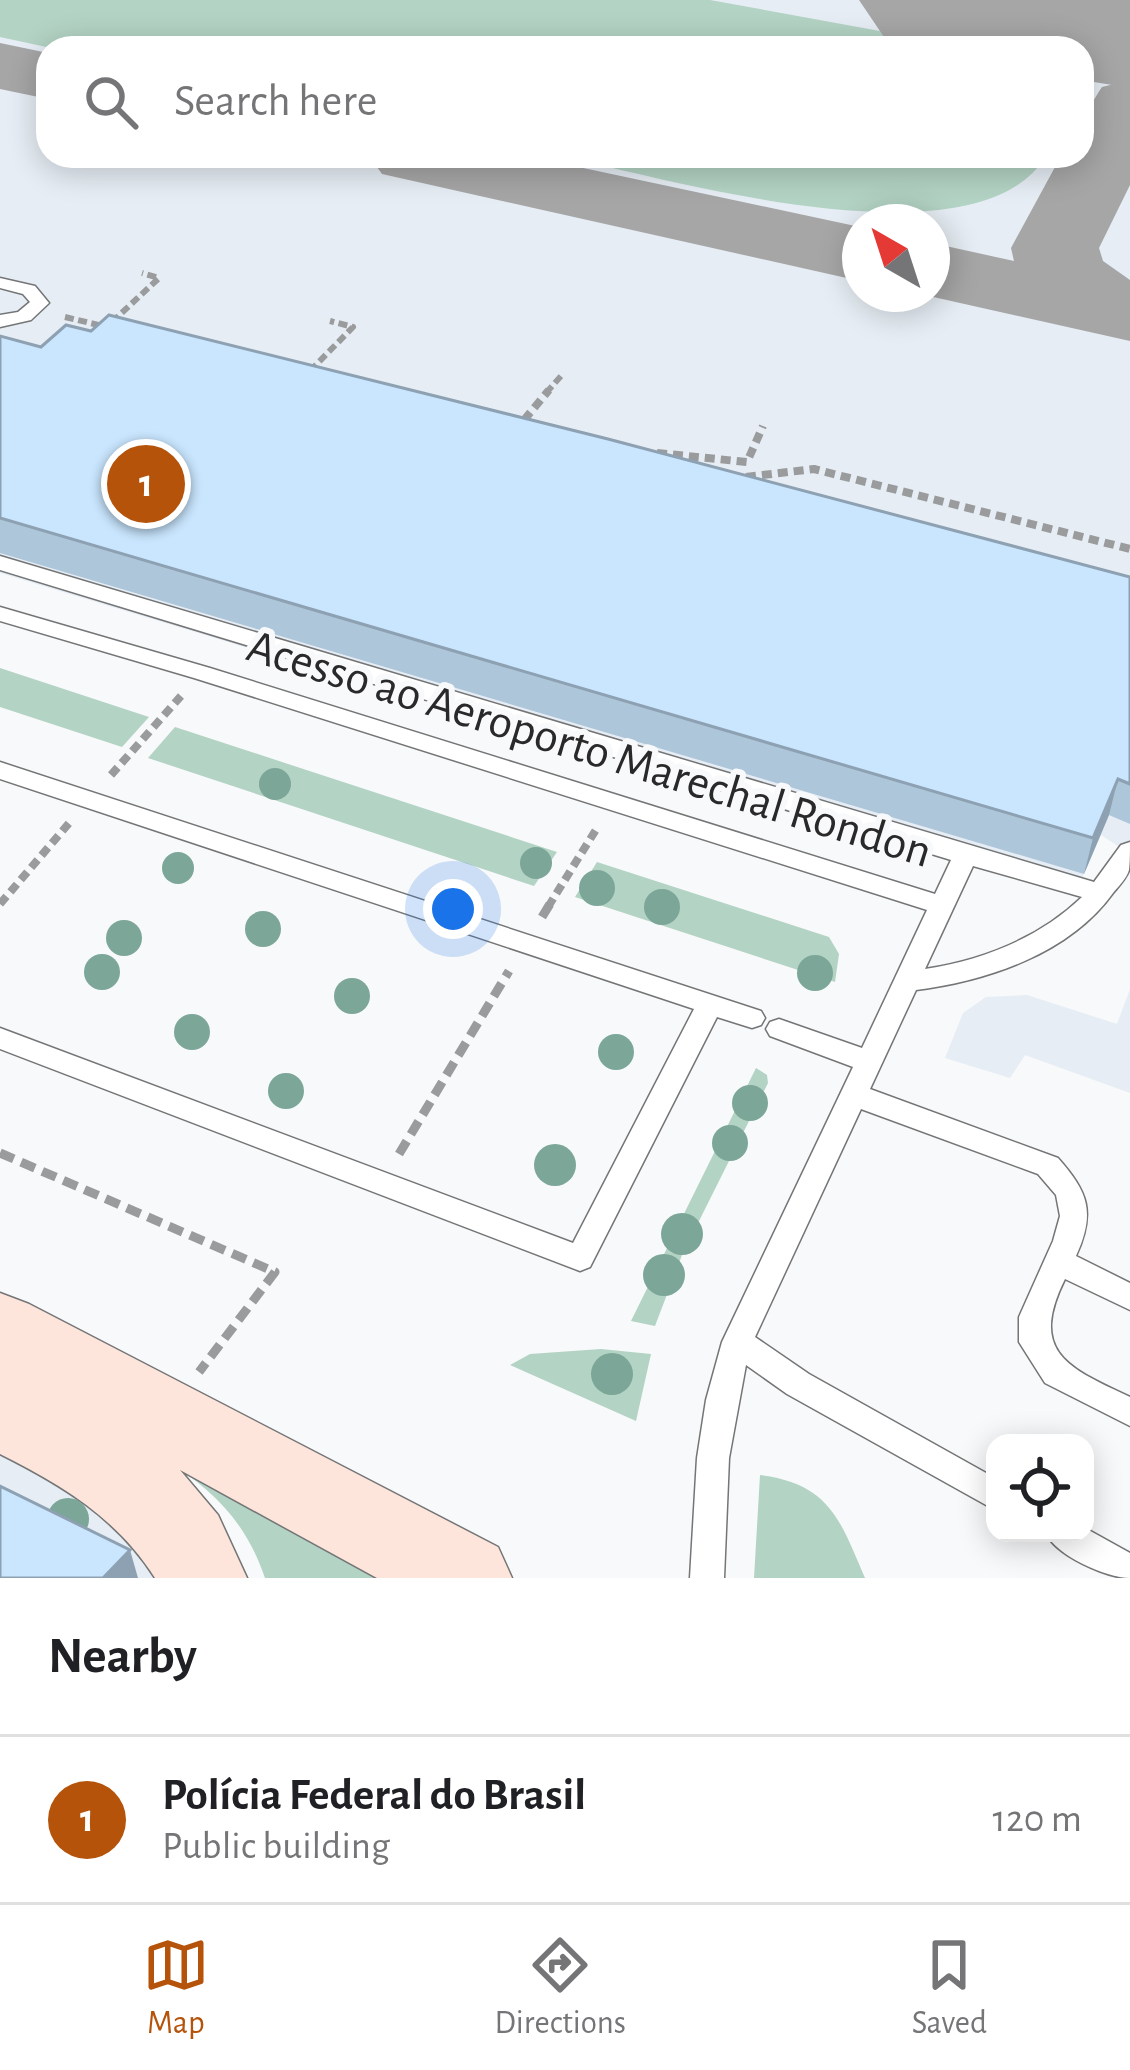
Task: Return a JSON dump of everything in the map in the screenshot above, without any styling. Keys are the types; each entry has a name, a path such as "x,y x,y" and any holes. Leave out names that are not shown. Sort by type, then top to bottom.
{"main road":[{"path":"0,1330 466,1578"},
{"path":"0,1411 146,1492 171,1519 202,1578"}],"lane":[{"path":"0,283 29,290 40,303 24,316 0,321"},
{"path":"0,562 1100,893"},
{"name":"Acesso ao Aeroporto Marechal Rondon","path":"0,614 943,906 737,1342 724,1383 713,1454 706,1578"},
{"path":"0,770 752,1018"},
{"path":"909,981 952,975 1054,934 1100,893 1130,851"},
{"path":"943,906 966,855"},
{"path":"0,1038 580,1258 710,1004"},
{"path":"778,1029 871,1063"},
{"path":"855,1095 1048,1166 1068,1182 1075,1201 1074,1229 1034,1313 1033,1335 1048,1367 1130,1412"},
{"path":"1058,1261 1130,1297"},
{"path":"737,1342 798,1384 986,1490"},
{"path":"1078,1542 1130,1571"}],"path":[{"path":"106,327 159,278 142,273"},
{"path":"60,315 128,333"},
{"path":"324,382 304,377 353,327 330,321"},
{"path":"508,417 527,421 561,376"},
{"path":"645,452 747,462 764,426"},
{"path":"730,480 814,469 1130,549"},
{"path":"381,1185 613,801"},
{"path":"0,1154 275,1272 196,1376"}],"shaded area":[{"path":"0,0 1130,0 1130,854 1101,835 1074,896 606,753 303,651 294,662 0,573"},
{"path":"1130,989 1130,1093 1025,1055 1010,1078 945,1058 963,1013 986,997 1027,995 1117,1024"},
{"path":"0,1440 69,1473 173,1578 0,1578"}],"green space":[{"path":"0,0 710,0 907,36 36,36 36,45 0,37"},
{"path":"612,168 1033,168 1010,190 956,207 842,204 842,209 743,196"},
{"path":"0,668 149,717 122,747 0,707"},
{"path":"175,727 557,852 534,886 148,758"},
{"path":"597,862 829,937 839,954 835,982 575,897"},
{"path":"756,1068 767,1075 768,1083 682,1255 655,1326 631,1321"},
{"path":"601,1349 651,1354 636,1421 510,1365 530,1354"},
{"path":"165,1459 413,1578 265,1578 238,1524 199,1483"},
{"path":"760,1475 784,1480 817,1496 839,1522 865,1578 754,1578"}],"building":[{"path":"109,315 608,439 1130,577 1130,784 1118,779 1093,838 0,518 0,336 41,347 66,325 91,331"},
{"path":"0,1486 130,1550 103,1578 0,1578"}],"taxiway":[{"path":"1067,20 1130,53"},
{"path":"0,66 36,74"},
{"path":"1125,312 1072,280 1055,248 1130,104"},
{"path":"466,168 842,250"},
{"path":"950,274 1125,312"},
{"path":"1125,312 1130,313"}],"runway":[{"path":"952,0 1130,31"}],"place":[{"name":"Polícia Federal do Brasil","path":"146,484"}]}
